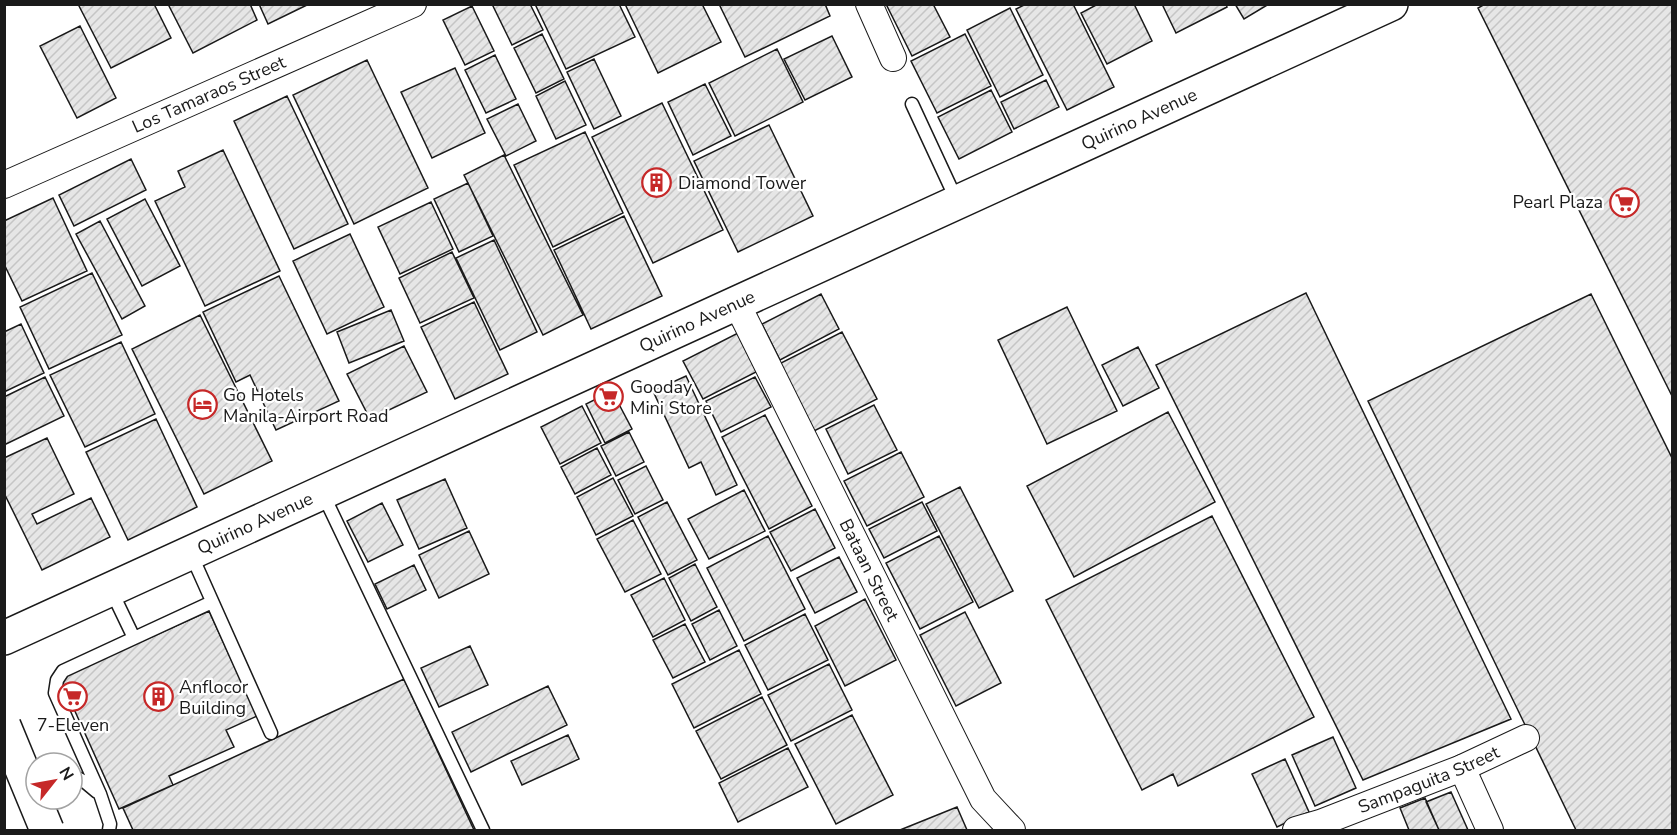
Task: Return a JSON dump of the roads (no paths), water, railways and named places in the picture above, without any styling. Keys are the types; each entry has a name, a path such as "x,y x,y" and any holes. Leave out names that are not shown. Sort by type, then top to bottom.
{"main road":[{"name":"Quirino Avenue","path":"4,638 1381,7"},
{"path":"4,726 47,831"}],"street":[{"name":"Los Tamaraos Street","path":"4,185 413,4"},
{"path":"868,4 893,58"},
{"name":"Bataan Street","path":"737,304 983,799 1011,831"},
{"name":"Sampaguita Street","path":"1313,828 1462,768 1526,738"},
{"path":"1462,768 1490,831"}],"lane":[{"path":"912,104 957,203"},
{"path":"322,493 483,831"},
{"path":"190,553 271,733"},
{"path":"111,589 134,638"},
{"path":"110,831 110,824 100,794 55,693 57,680 63,671 212,602"},
{"path":"4,765 24,766"},
{"path":"84,781 100,794"}],"place":[{"name":"Diamond Tower","path":"657,183"},
{"name":"Pearl Plaza","path":"1624,202"},
{"name":"Gooday Mini Store","path":"609,397"},
{"name":"Go Hotels Manila-Airport Road","path":"202,405"},
{"name":"7-Eleven","path":"73,696"},
{"name":"Anflocor Building","path":"158,697"}]}
